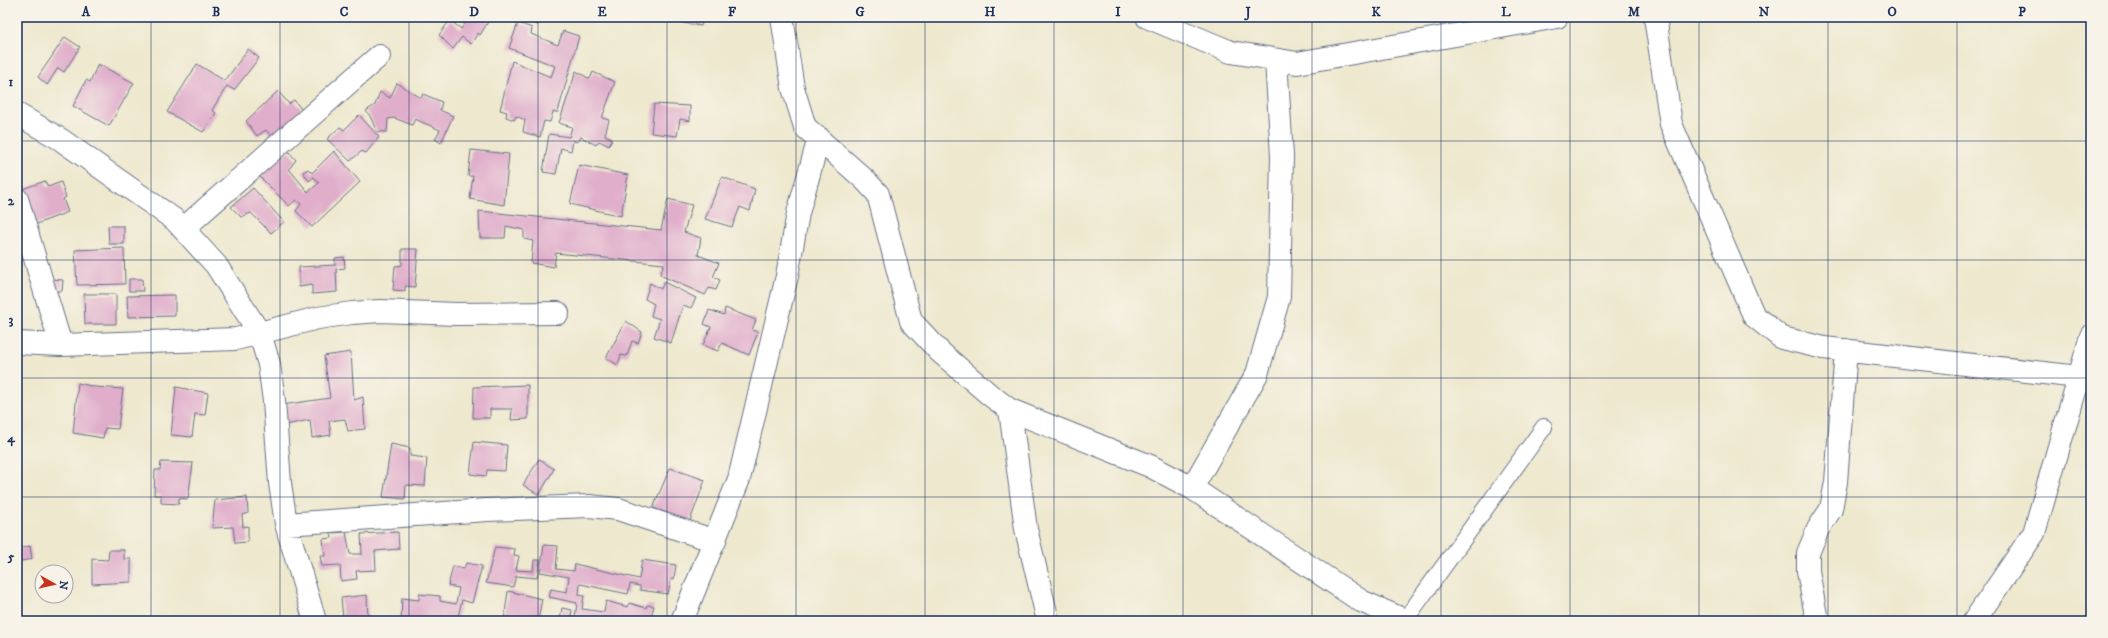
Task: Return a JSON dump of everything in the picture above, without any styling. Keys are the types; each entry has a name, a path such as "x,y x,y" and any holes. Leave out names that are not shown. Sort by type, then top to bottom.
{"street":[{"path":"782,17 793,88 805,128 820,138 878,194 911,321 940,352 1010,410 1150,466 1192,488 1361,601 1406,621"},
{"path":"1146,17 1231,52 1297,63 1557,17"},
{"path":"1655,17 1671,124 1754,316 1782,338 1824,348 2085,376"},
{"path":"184,229 379,56"},
{"path":"1192,488 1257,374 1280,297 1282,156 1276,60"},
{"path":"17,114 60,139 175,220 216,265 260,334 269,364 274,401 280,483 286,524 315,621"},
{"path":"682,621 739,479 787,276 798,212 820,138"},
{"path":"17,199 61,346"},
{"path":"17,343 61,346 236,339 318,318 380,311 456,314 558,313"},
{"path":"1974,621 2034,533 2085,376 2091,336"},
{"path":"1817,621 1808,571 1808,553 1818,529 1831,509 1836,482 1846,350"},
{"path":"1010,410 1026,529 1048,621"},
{"path":"286,524 487,510 589,506 618,509 715,541"}],"lane":[{"path":"1406,621 1544,426"}],"building":[{"path":"458,17 491,17 480,35 478,33 471,44 462,37 453,49 439,35 450,20 461,29 466,22"},
{"path":"526,17 541,17 538,25 525,19"},
{"path":"662,17 704,17 701,26 661,19"},
{"path":"518,23 532,28 531,34 558,45 563,31 579,36 558,112 553,112 550,122 544,121 540,137 523,132 525,120 516,116 514,120 506,117 507,112 500,110 512,61 551,77 555,66 509,48"},
{"path":"65,37 80,47 64,72 58,68 47,85 38,77"},
{"path":"248,49 259,58 234,90 227,86 212,110 216,113 203,132 167,112 197,64 225,81"},
{"path":"98,64 134,83 109,126 73,106 86,80 90,82"},
{"path":"576,71 590,79 593,72 615,82 602,118 609,120 605,135 612,138 609,146 599,141 596,145 581,137 578,142 573,141 571,151 561,148 556,174 543,172 549,134 569,137 572,127 559,123"},
{"path":"397,83 421,98 423,94 442,102 440,110 453,116 441,143 435,139 440,130 415,119 412,125 394,118 388,119 387,132 377,132 370,116 366,111 375,105 380,92 390,98"},
{"path":"278,91 289,104 294,100 306,115 277,143 266,130 257,136 246,121"},
{"path":"654,104 690,106 690,121 680,119 677,136 651,133"},
{"path":"359,115 379,137 366,153 362,151 350,161 327,139 340,127 344,130"},
{"path":"471,150 509,154 504,205 470,199 473,176 468,176"},
{"path":"288,151 296,160 289,169 308,192 319,183 314,177 309,181 303,172 308,169 312,173 334,151 360,182 312,227 296,211 301,204 296,200 289,206 259,176"},
{"path":"579,165 628,175 621,216 570,204"},
{"path":"722,177 755,189 750,211 740,207 732,227 705,219"},
{"path":"45,181 48,187 61,182 66,197 63,199 68,212 29,227 17,191"},
{"path":"253,188 284,222 271,233 251,213 241,217 231,207"},
{"path":"668,199 692,205 684,232 701,238 698,255 719,263 713,277 720,280 716,290 709,288 705,295 660,275 664,264 556,253 554,267 531,263 533,241 524,239 524,230 506,226 505,238 480,238 479,211 661,230"},
{"path":"108,226 124,226 124,244 109,244"},
{"path":"124,248 125,284 77,285 75,250"},
{"path":"402,249 418,249 415,287 405,286 405,291 393,290 395,266 402,265"},
{"path":"344,257 345,268 336,269 337,292 312,294 312,285 299,287 299,267 335,265 335,258"},
{"path":"52,279 63,280 62,291 51,291"},
{"path":"129,279 142,279 143,291 129,291"},
{"path":"664,282 696,298 691,308 683,305 671,343 654,337 660,319 651,316 654,304 645,299 650,283 661,289"},
{"path":"84,294 116,294 116,324 85,324"},
{"path":"175,295 175,316 128,317 127,296"},
{"path":"725,308 756,320 752,330 758,332 749,355 722,343 718,351 703,345 711,327 704,324 709,310 724,315"},
{"path":"626,321 642,332 638,343 632,341 627,356 621,355 618,365 606,358"},
{"path":"351,352 354,400 363,397 365,429 348,431 345,419 329,421 331,435 312,438 310,420 285,425 282,405 330,398 324,356"},
{"path":"78,383 95,387 123,389 118,429 105,428 103,438 73,433"},
{"path":"528,385 528,419 511,420 512,409 490,409 490,418 473,418 474,387"},
{"path":"176,387 208,393 205,415 195,414 192,437 171,435"},
{"path":"474,442 507,445 505,471 487,470 486,476 470,474"},
{"path":"391,444 410,448 410,456 427,458 425,486 406,485 405,499 383,497"},
{"path":"539,459 554,469 539,495 523,485"},
{"path":"161,462 193,463 188,499 179,498 179,504 161,503 161,495 154,495 155,470 160,470"},
{"path":"670,468 705,480 690,521 653,508"},
{"path":"247,497 248,513 242,515 243,527 248,526 248,542 235,543 233,527 212,528 215,500"},
{"path":"346,532 350,554 362,554 361,534 398,532 399,549 375,551 376,570 356,571 357,579 341,581 340,565 322,566 320,556 325,556 323,539 332,538 331,533"},
{"path":"544,545 558,546 556,569 574,571 575,564 639,579 642,560 676,565 674,579 671,579 668,594 640,590 640,586 630,584 628,594 580,584 579,595 584,596 582,609 604,612 606,601 628,607 629,603 646,608 647,605 654,606 650,621 560,621 562,608 572,610 571,617 575,617 577,603 549,597 551,589 567,592 569,577 540,572"},
{"path":"30,546 32,559 17,562 17,549"},
{"path":"495,547 515,549 514,555 519,556 516,570 533,571 534,560 540,560 537,578 516,576 513,587 486,583"},
{"path":"109,550 124,550 124,559 131,559 131,582 92,584 92,559 108,560"},
{"path":"466,563 482,566 472,603 462,600 457,621 401,621 402,598 419,600 419,594 440,596 440,601 456,604 459,588 448,586 453,566 464,569"},
{"path":"508,591 542,599 538,621 504,621"},
{"path":"367,595 368,621 324,621 343,618 341,598"}]}
